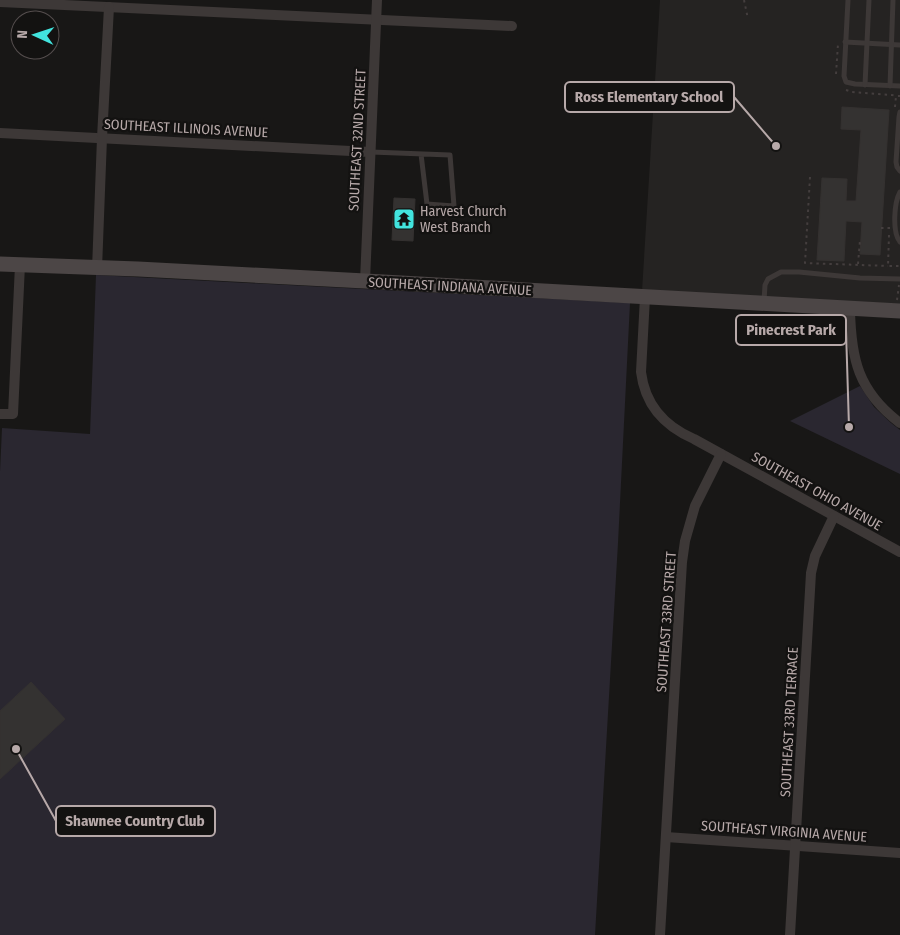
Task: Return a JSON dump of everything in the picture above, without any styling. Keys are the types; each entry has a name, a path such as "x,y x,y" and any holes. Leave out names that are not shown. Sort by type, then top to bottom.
{"street":[{"name":"SOUTHEAST 32ND STREET","path":"365,281 377,0"},
{"path":"0,2 512,26"},
{"path":"97,269 109,8"},
{"name":"SOUTHEAST ILLINOIS AVENUE","path":"0,133 370,152"},
{"name":"SOUTHEAST INDIANA AVENUE","path":"0,264 365,281 850,309 899,306"},
{"path":"0,414 13,414 20,265"},
{"path":"645,297 641,372 648,398 661,417 672,427 721,454"},
{"path":"850,309 852,346 860,375 878,403 900,423"},
{"name":"SOUTHEAST OHIO AVENUE","path":"721,454 900,552"},
{"name":"SOUTHEAST 33RD STREET","path":"660,935 682,562 695,506 721,454"},
{"name":"SOUTHEAST 33RD TERRACE","path":"790,935 811,573 815,556 834,516"},
{"name":"SOUTHEAST VIRGINIA AVENUE","path":"666,837 900,853"}],"lane":[{"path":"848,0 844,76 846,82 865,85 900,86"},
{"path":"865,85 869,0"},
{"path":"890,86 893,0"},
{"path":"845,42 900,45"},
{"path":"900,112 896,162 900,171"},
{"path":"370,152 450,155 454,206 427,204 421,154"},
{"path":"900,192 896,202 895,231 900,242"},
{"path":"763,304 765,285 768,279 781,272 900,279"}],"path":[{"path":"744,0 748,19"},
{"path":"810,177 806,263 888,266"},
{"path":"882,228 890,228"},
{"path":"858,264 860,240"},
{"path":"899,306 900,284"}],"shaded area":[{"path":"660,0 900,0 900,304 642,291"},
{"path":"96,275 630,303 595,935 0,935 0,472 2,428 90,434"},
{"path":"860,386 874,407 900,430 900,474 790,421"}],"building":[{"path":"842,107 889,110 880,255 860,254 862,222 846,221 844,261 817,260 822,178 847,179 846,201 856,201 861,130 841,129"},
{"name":"Harvest Church West Branch","path":"394,198 415,199 413,241 392,240"},
{"path":"31,682 65,719 0,779 0,711"}],"place":[{"name":"Ross Elementary School","path":"776,146"},
{"name":"Harvest Church West Branch","path":"404,219"},
{"name":"Pinecrest Park","path":"849,427"},
{"name":"Shawnee Country Club","path":"16,749"}]}
